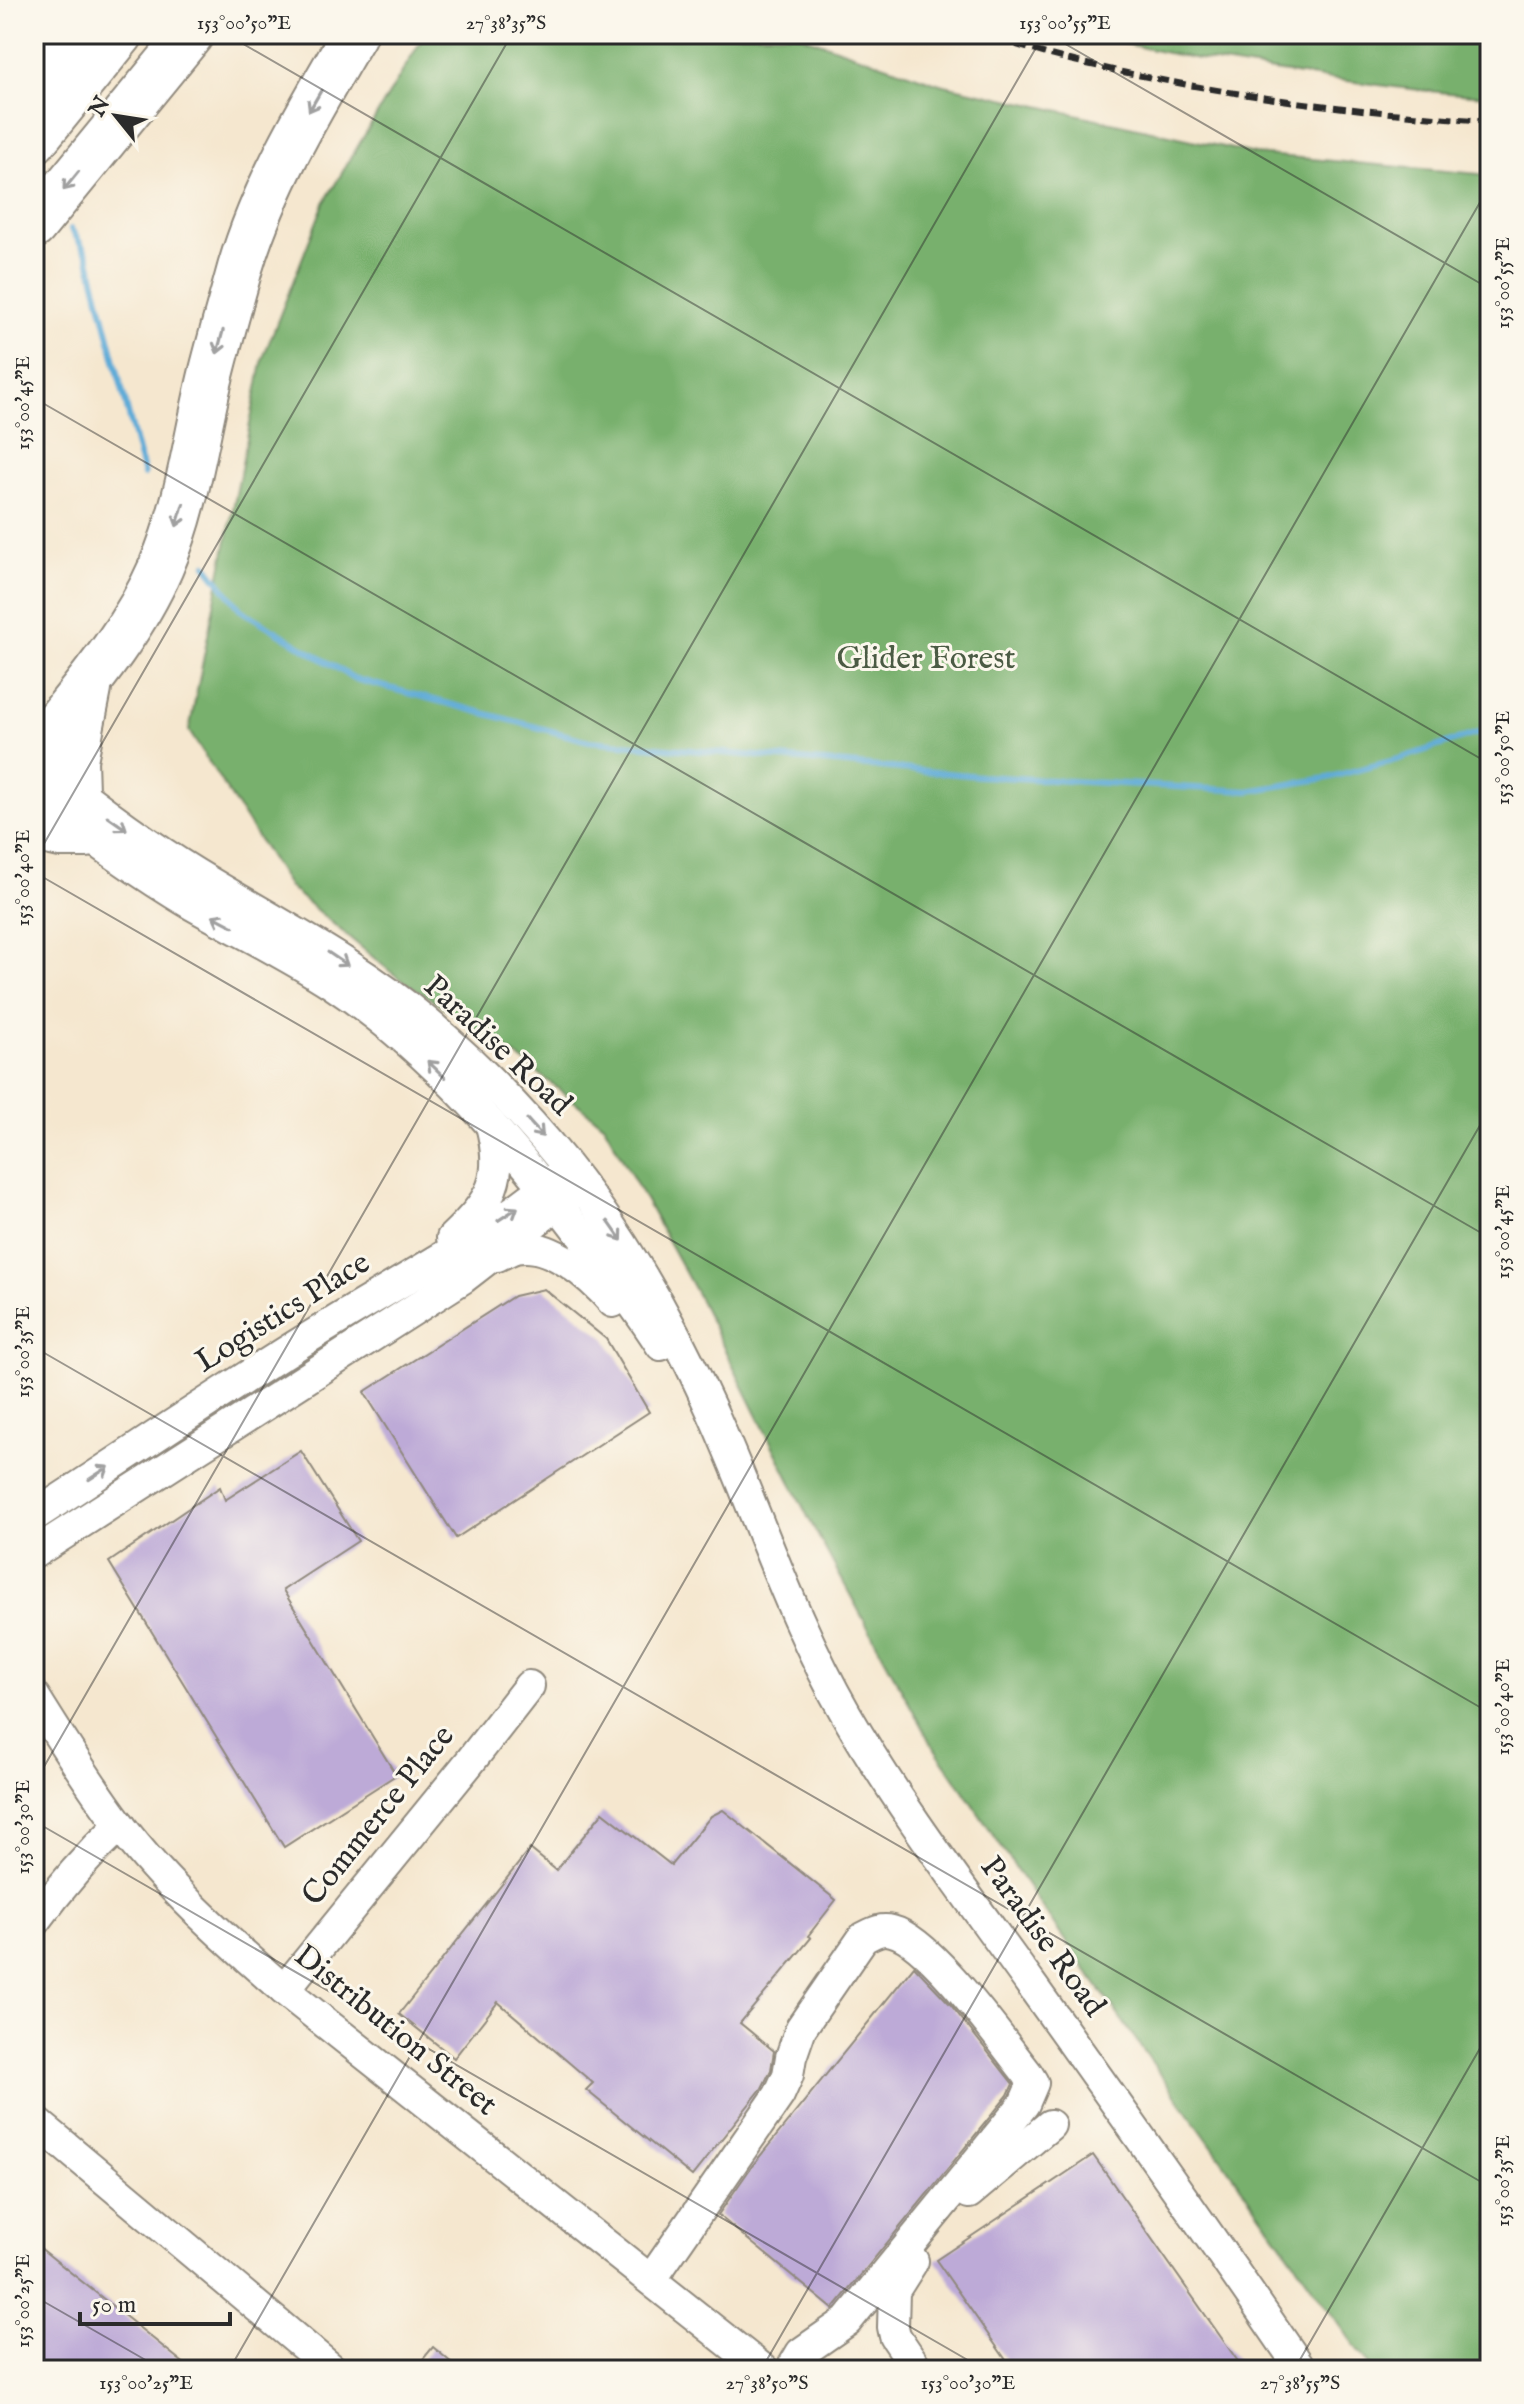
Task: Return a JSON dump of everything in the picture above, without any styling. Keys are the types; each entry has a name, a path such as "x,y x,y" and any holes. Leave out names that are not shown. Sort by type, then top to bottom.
{"highway":[{"path":"34,83 76,34"},
{"path":"34,141 121,34"},
{"path":"34,226 191,34"},
{"path":"34,754 90,682 140,608 160,570 182,508 241,264 287,150 354,34"},
{"path":"55,792 75,760 90,682"},
{"path":"34,829 61,835 87,835"}],"street":[{"name":"Paradise Road","path":"34,754 55,792 87,835 193,905 258,939 331,984 398,1034 491,1125 615,1231 667,1320 710,1407 759,1526 845,1714 942,1860 1132,2124 1302,2370"},
{"name":"Paradise Road","path":"55,792 138,837 326,952 423,1019 492,1082 563,1187 687,1389 759,1526"},
{"name":"Paradise Road","path":"329,1325 447,1243 466,1225 492,1190 498,1170 491,1125"},
{"name":"Logistics Place","path":"34,1553 491,1258 563,1187"},
{"name":"Logistics Place","path":"34,1516 329,1325 563,1187"},
{"path":"491,1258 517,1248 536,1248 555,1255 585,1274 687,1389"},
{"name":"Logistics Place","path":"34,1542 367,1329 429,1300"},
{"name":"Commerce Place","path":"284,1990 529,1686"},
{"name":"Distribution Street","path":"34,1696 67,1751 120,1825 216,1930 284,1990 764,2370"},
{"path":"34,1923 90,1853 120,1825"},
{"path":"651,2280 779,2095 801,2028 863,1938 875,1931 885,1930 908,1938 936,1960 1033,2083 1024,2104 847,2321 801,2353 791,2370"},
{"path":"34,2120 333,2370"},
{"path":"918,2370 895,2336 893,2327 894,2291 899,2280 966,2195 1050,2125"}],"green space":[{"name":"Glider Forest","path":"425,34 796,34 940,84 1255,154 1490,175 1490,2370 1372,2370 1056,1928 929,1740 809,1519 698,1296 604,1125 522,1060 392,973 289,887 189,731 263,358 324,203"},
{"path":"1090,34 1490,34 1490,96 1410,89 1240,66"}],"building":[{"path":"544,1289 606,1339 649,1412 456,1538 364,1392 514,1296"},
{"path":"301,1451 358,1541 283,1590 396,1775 284,1847 109,1562 220,1487 225,1500"},
{"path":"723,1810 836,1900 808,1936 811,1938 740,2023 774,2051 771,2070 762,2088 692,2176 586,2090 593,2083 498,2002 454,2058 399,2014 530,1849 556,1870 603,1812 671,1865 711,1816"},
{"path":"914,1966 950,2004 1013,2084 1008,2095 833,2309 718,2215 752,2166"},
{"path":"1093,2155 1244,2370 1013,2370 936,2260"},
{"path":"34,2243 192,2370 34,2370"},
{"path":"433,2347 460,2370 414,2370"}],"waterway":[{"path":"71,229 88,255 144,475"},
{"path":"206,565 241,610 355,679 589,741 980,776 1248,791 1327,778 1399,759 1490,729"}],"railway":[{"path":"982,34 1070,60 1226,91 1331,106 1490,121"}]}
